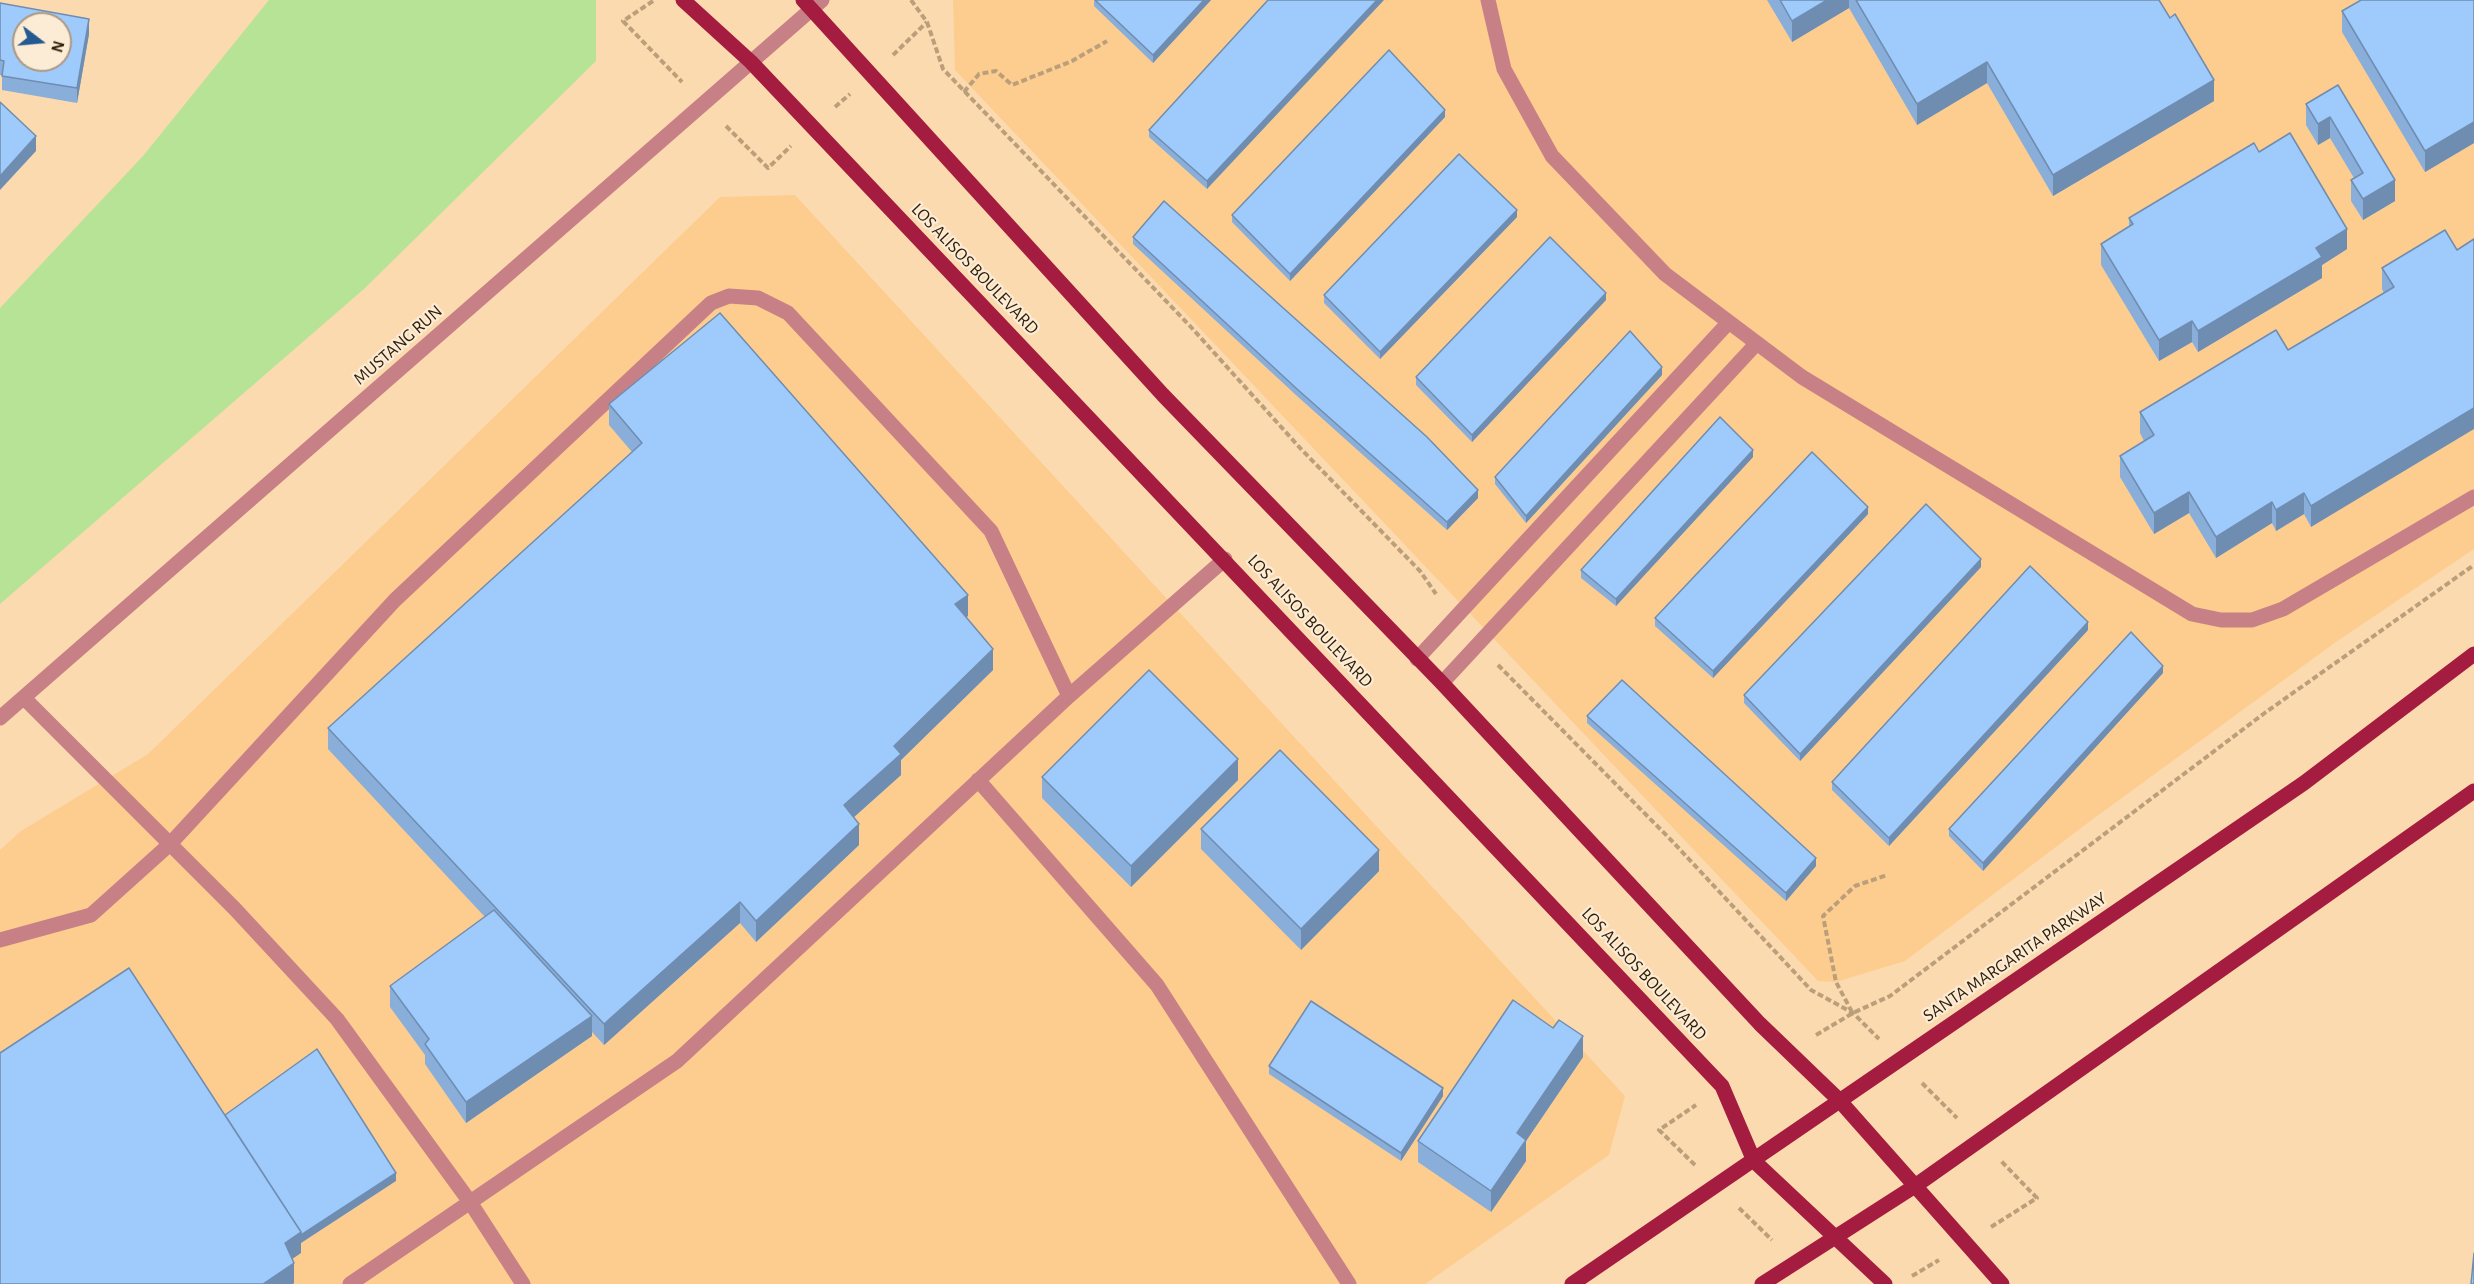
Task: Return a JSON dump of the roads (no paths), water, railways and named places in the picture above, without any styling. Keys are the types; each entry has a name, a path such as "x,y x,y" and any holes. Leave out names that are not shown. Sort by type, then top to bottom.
{"main road":[{"name":"LOS ALISOS BOULEVARD","path":"683,0 751,62 1722,1086 1754,1161 1885,1284"},
{"path":"812,3 1163,395 1442,683 1760,1024 1839,1100 2002,1284"},
{"name":"SANTA MARGARITA PARKWAY","path":"1572,1284 2304,783 2474,654"},
{"path":"1762,1284 1834,1235 1915,1186 2474,792"}],"street":[{"path":"1488,0 1504,69 1552,156 1665,274 1802,376 2192,614 2222,620 2252,620 2283,609 2474,497"},
{"name":"MUSTANG RUN","path":"0,718 751,62 812,3"},
{"path":"0,940 91,915 170,844 394,600 705,309 729,296 758,298 788,313 991,531 1069,696"},
{"path":"1418,658 1729,322"},
{"path":"1442,683 1757,343"},
{"path":"350,1284 677,1061 1069,696 1225,560"},
{"path":"24,698 235,909 337,1019 470,1202 523,1284"},
{"path":"978,780 1156,986 1349,1284"}]}
